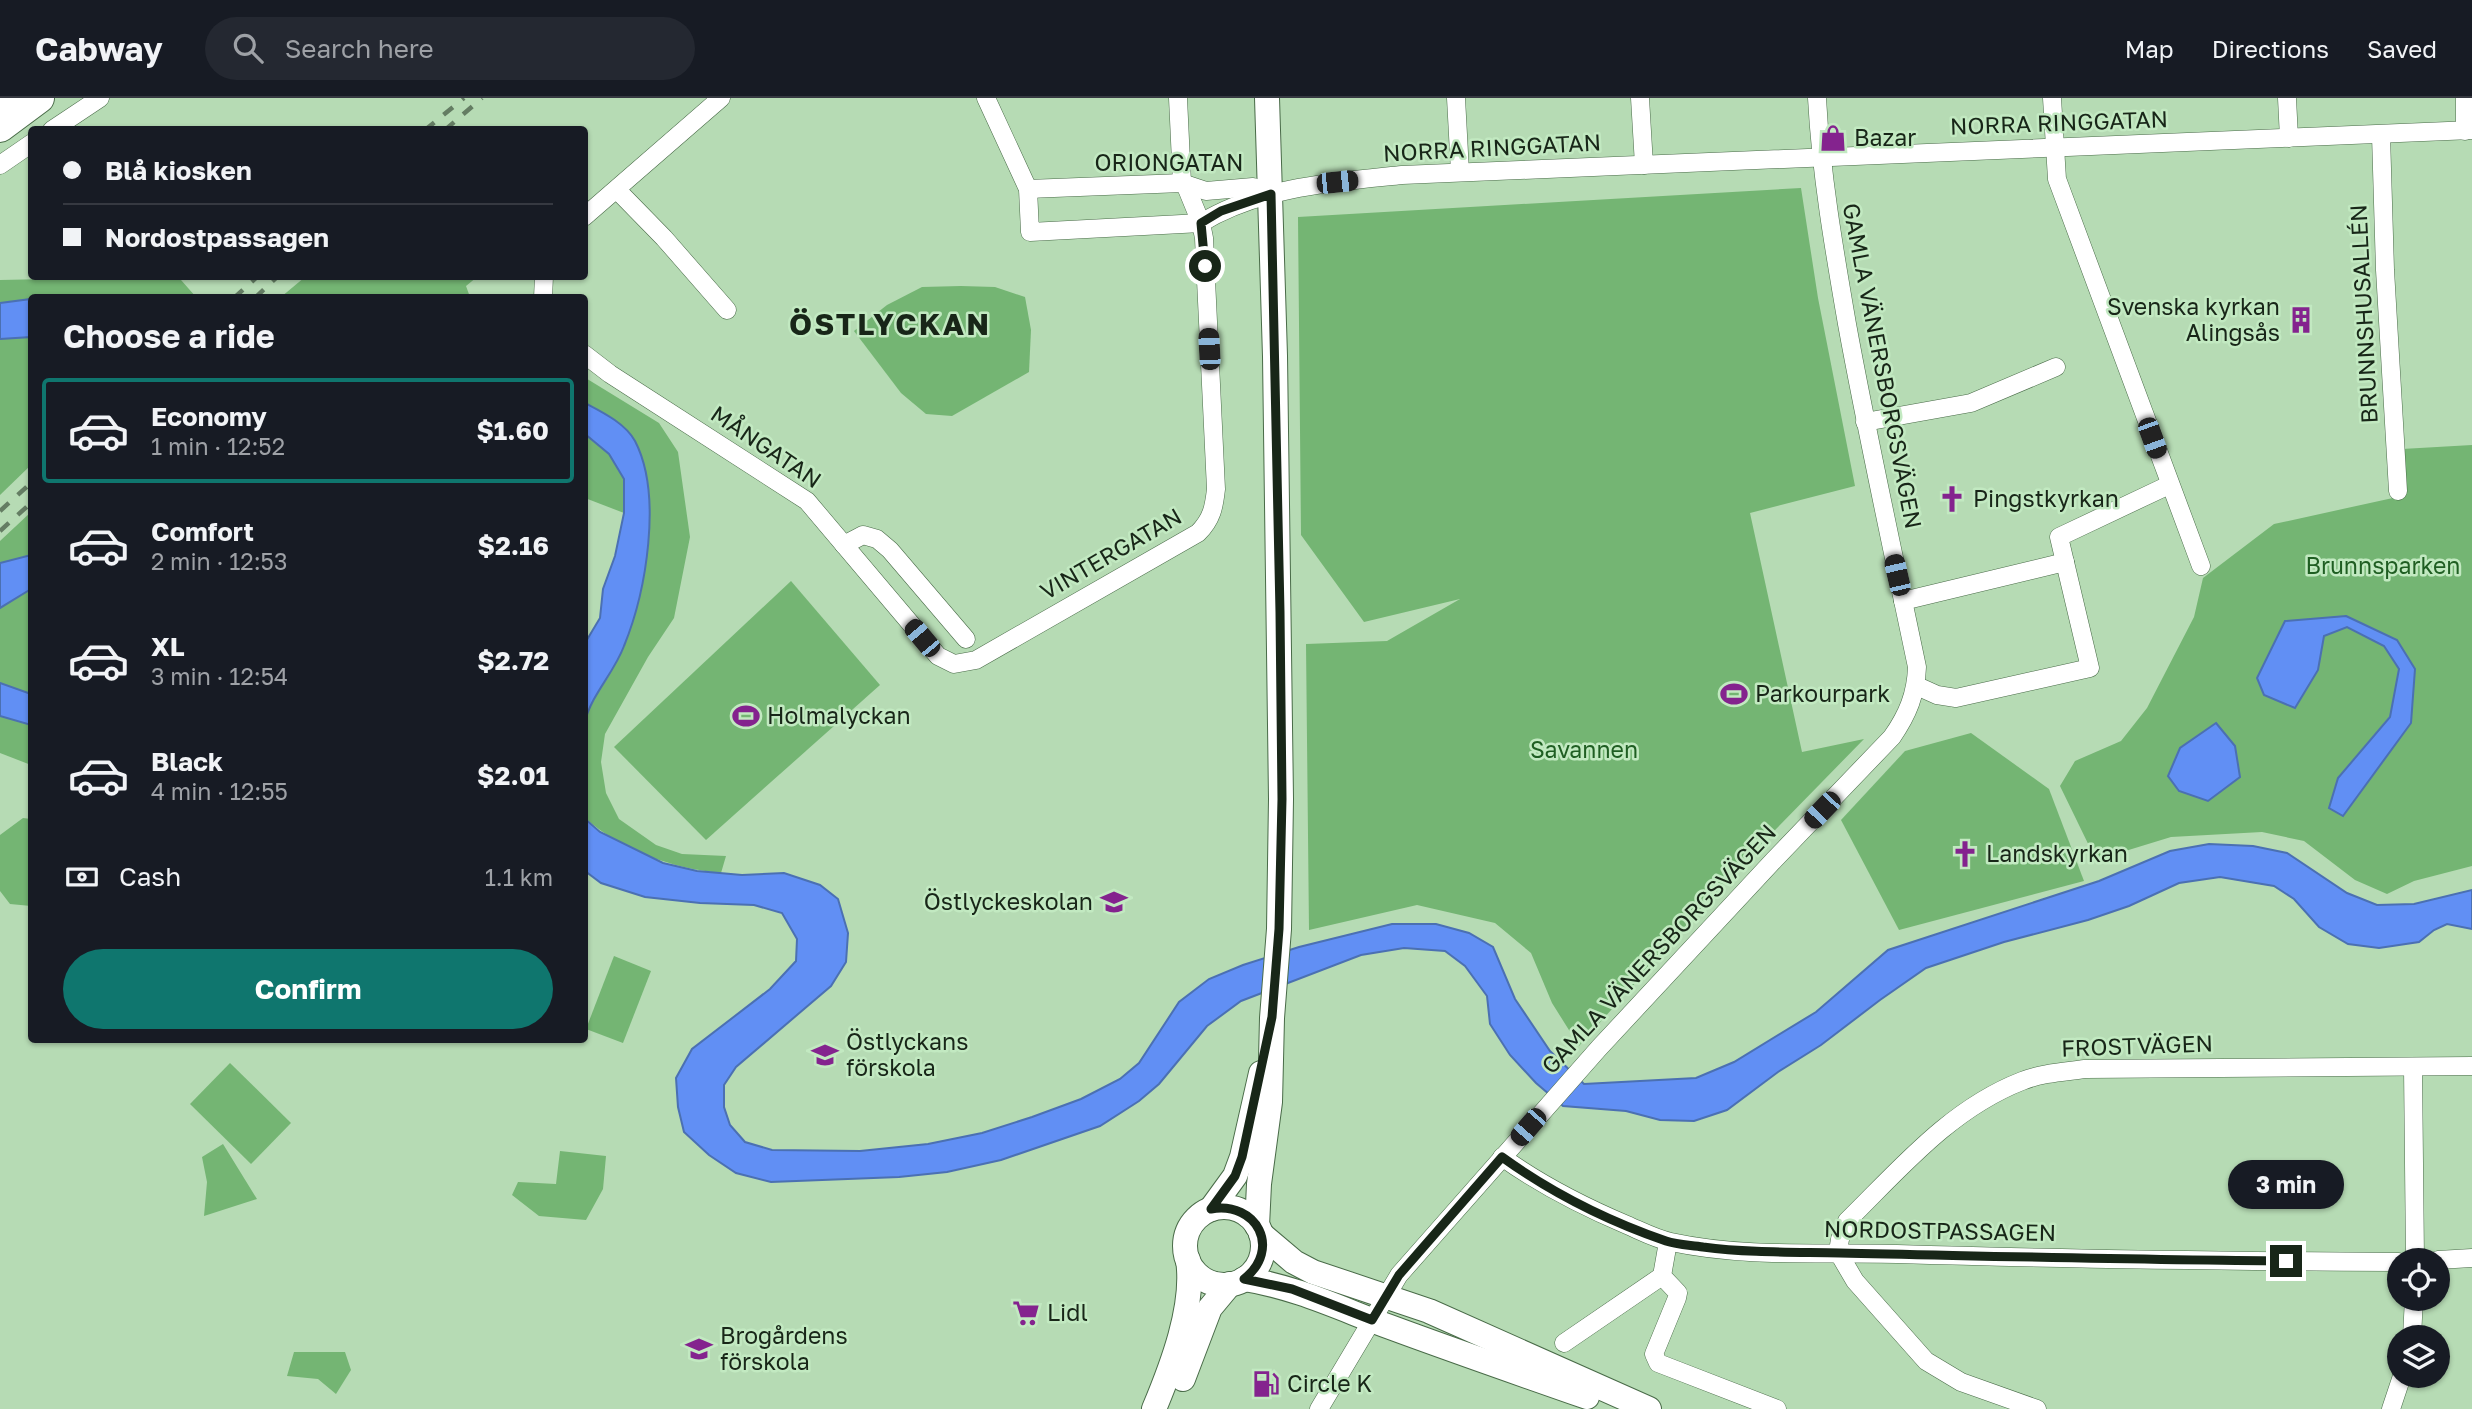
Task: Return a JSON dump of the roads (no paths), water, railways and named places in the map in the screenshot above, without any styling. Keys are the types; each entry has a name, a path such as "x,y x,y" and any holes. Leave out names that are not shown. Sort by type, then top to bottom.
{"highway":[{"path":"0,127 38,98"}],"main road":[{"path":"1172,1409 1210,1308 1237,1282 1252,1273 1262,1254 1259,1184 1270,1102 1272,1017 1279,929 1282,799 1267,98"},
{"path":"1211,1209 1235,1176 1242,1157 1272,1017"},
{"path":"1154,1409 1182,1327 1190,1274 1185,1241 1188,1231 1201,1215 1211,1209 1224,1207 1237,1209 1249,1216 1259,1230 1294,1262 1313,1272 1429,1311 1649,1409"},
{"path":"1188,1259 1197,1274 1205,1280 1221,1285 1237,1282 1277,1284 1621,1409"}],"street":[{"path":"58,126 100,98"},
{"path":"588,214 722,98"},
{"name":"ORIONGATAN","path":"986,98 1028,189 1030,232 1201,223 1221,211 1271,194"},
{"name":"VINTERGATAN","path":"954,664 976,660 1198,533 1209,521 1214,510 1216,489 1204,238 1201,223 1183,184 1178,98"},
{"path":"1456,98 1460,172"},
{"path":"1640,98 1644,165"},
{"name":"GAMLA VÄNERSBORGSVÄGEN","path":"1319,1409 1399,1275 1583,1066 1892,737 1905,718 1917,686 1917,667 1865,422 1820,158 1817,98"},
{"path":"2052,98 2057,179 2200,566"},
{"path":"2287,98 2289,138"},
{"path":"2465,98 2469,130"},
{"name":"NORRA RINGGATAN","path":"1271,194 1337,182 1460,172 2469,130"},
{"name":"BRUNNSHUSALLÉN","path":"2381,135 2385,270 2398,491"},
{"path":"0,165 28,146"},
{"name":"ORIONGATAN","path":"1028,189 1183,184 1206,191 1252,187 1271,194"},
{"path":"621,194 727,310"},
{"name":"MÅNGATAN","path":"588,357 807,501 938,656 954,664"},
{"path":"1865,422 1971,403 2056,367"},
{"path":"1917,686 1937,695 1956,698 2090,668 2059,537 2169,485"},
{"path":"844,545 863,535 877,539 890,550 966,639"},
{"path":"1903,601 2065,562"},
{"name":"FROSTVÄGEN","path":"1838,1252 1847,1221 1936,1133 1983,1100 2022,1081 2046,1074 2085,1069 2472,1066"},
{"path":"2413,1067 2415,1248"},
{"name":"NORDOSTPASSAGEN","path":"1502,1157 1536,1181 1582,1206 1668,1242 1724,1250 2032,1258 2387,1262"},
{"path":"1564,1343 1662,1276 1668,1242"},
{"path":"1838,1252 1855,1281 1926,1361 1961,1382 2037,1409"},
{"path":"2450,1259 2472,1258"},
{"path":"1662,1276 1678,1293 1654,1354 1658,1363 1777,1409"},
{"path":"2391,1409 2398,1388"}],"water":[{"path":"28,299 28,337 0,339 0,303"},
{"path":"588,405 619,423 635,441 643,463 650,515 645,572 632,624 620,656 588,711 588,638 600,618 603,589 615,556 624,513 624,479 609,454 588,436"},
{"path":"28,556 28,591 0,608 0,563"},
{"path":"2346,616 2397,640 2415,669 2411,723 2343,816 2329,808 2338,778 2390,717 2399,669 2384,646 2347,627 2324,636 2318,670 2295,708 2264,695 2257,678 2285,621"},
{"path":"0,683 28,693 28,724 0,716"},
{"path":"2216,723 2235,746 2240,777 2208,801 2179,791 2168,776 2180,748"},
{"path":"588,822 600,832 663,863 697,871 742,875 784,873 820,885 838,899 848,933 846,962 831,986 736,1067 724,1085 724,1107 730,1125 745,1142 772,1150 860,1151 928,1144 982,1133 1032,1117 1081,1099 1120,1079 1139,1063 1179,1002 1209,979 1299,947 1392,924 1436,924 1469,933 1493,947 1515,999 1550,1051 1584,1084 1696,1078 1734,1062 1816,1012 1888,950 2099,881 2170,851 2209,844 2253,846 2287,853 2347,893 2377,905 2414,904 2472,890 2472,929 2447,924 2419,942 2379,948 2348,944 2319,927 2294,899 2274,886 2220,877 2179,883 2129,906 2088,920 2004,942 1926,968 1727,1110 1694,1121 1660,1120 1626,1111 1563,1106 1536,1083 1510,1055 1490,1024 1487,996 1465,966 1445,951 1404,948 1361,955 1241,1001 1207,1026 1159,1084 1139,1101 1100,1126 1001,1160 947,1172 899,1177 771,1182 736,1173 709,1155 684,1132 678,1107 676,1078 692,1049 770,989 796,961 797,939 782,913 754,905 645,897 601,883 588,873"}],"railway":[{"path":"430,126 464,98"},
{"path":"450,126 482,98"},
{"path":"238,294 254,280"},
{"path":"259,294 274,280"},
{"path":"0,511 28,486"},
{"path":"0,531 28,506"}],"place":[{"name":"Bazar","path":"1833,138"},
{"name":"Svenska kyrkan Alingsås","path":"2301,320"},
{"name":"Pingstkyrkan","path":"1952,499"},
{"name":"Parkourpark","path":"1734,694"},
{"name":"Holmalyckan","path":"746,716"},
{"name":"Landskyrkan","path":"1965,854"},
{"name":"Östlyckeskolan","path":"1114,902"},
{"name":"Östlyckans förskola","path":"825,1055"},
{"name":"Lidl","path":"1026,1313"},
{"name":"Brogårdens förskola","path":"699,1349"},
{"name":"Circle K","path":"1266,1384"}],"district":[{"name":"ÖSTLYCKAN","path":"890,325"}],"park label":[{"name":"Brunnsparken","path":"2383,566"},
{"name":"Savannen","path":"1584,750"}]}
